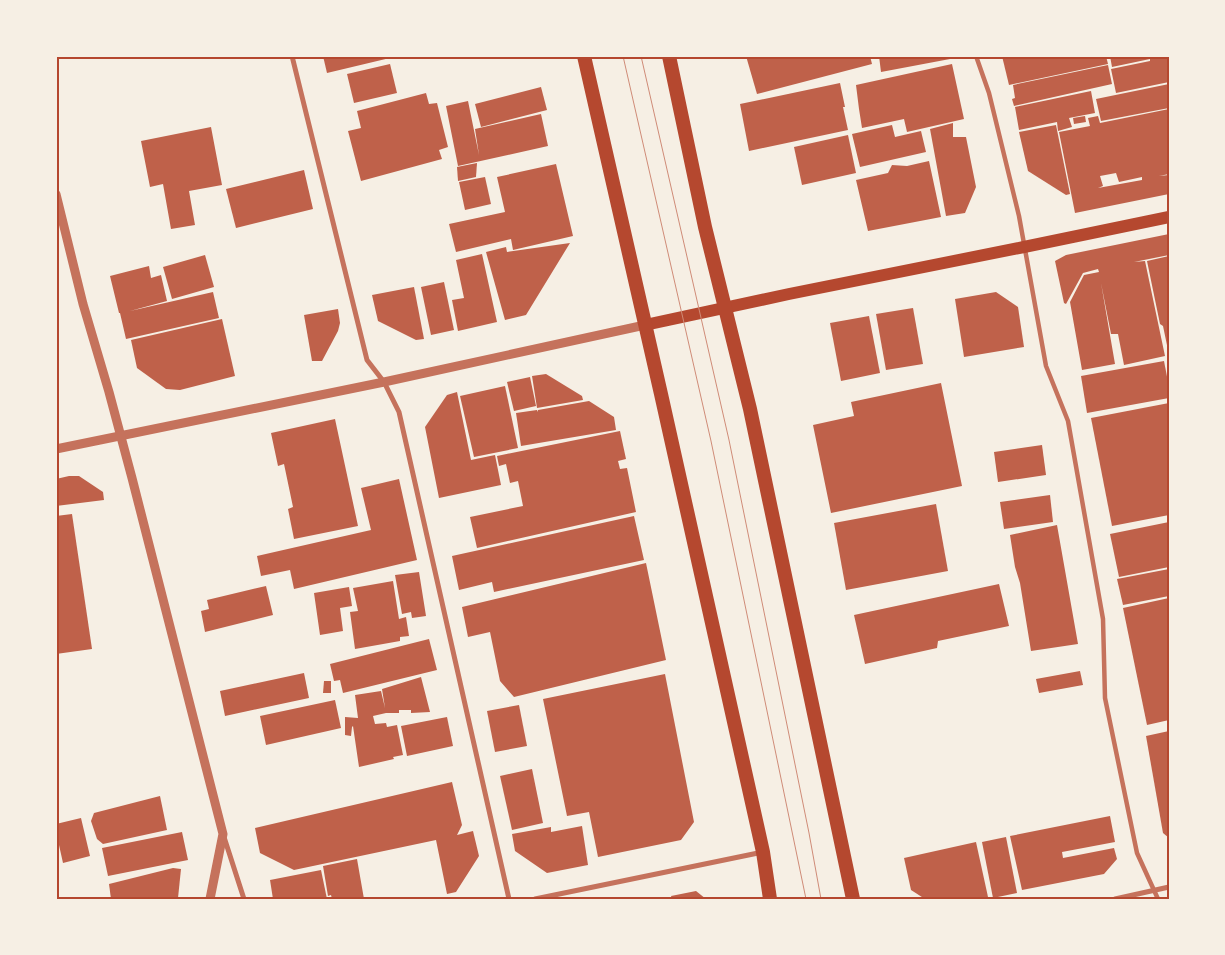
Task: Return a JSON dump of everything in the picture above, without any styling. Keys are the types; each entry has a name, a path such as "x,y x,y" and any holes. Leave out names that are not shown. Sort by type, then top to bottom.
{"highway":[{"path":"584,56 763,852 770,899"},
{"path":"669,56 705,227 752,419 853,899"}],"main road":[{"path":"645,325 1169,217"}],"street":[{"path":"292,56 367,360 384,382 399,412 508,899"},
{"path":"976,56 989,93 1019,216 1046,366 1068,421 1103,619 1106,698 1138,853 1158,899"},
{"path":"56,194 83,304 120,436 223,834 244,899"},
{"path":"56,449 384,382 645,325"},
{"path":"210,899 223,834"},
{"path":"535,899 763,852"},
{"path":"1115,899 1169,887"}],"building":[{"path":"323,56 393,56 394,57 327,73"},
{"path":"746,56 870,56 872,64 757,94"},
{"path":"879,56 949,56 950,59 881,72"},
{"path":"1002,56 1106,56 1108,64 1009,85"},
{"path":"1110,56 1169,56 1169,82 1116,93 1111,69 1150,61 1150,59 1112,67"},
{"path":"390,64 397,93 354,103 347,74"},
{"path":"952,64 964,119 907,132 904,119 862,128 856,85"},
{"path":"1108,65 1112,84 1014,106 1012,99 1015,98 1013,85"},
{"path":"840,83 848,130 749,151 740,104"},
{"path":"1169,84 1169,108 1101,121 1096,99"},
{"path":"541,87 547,110 481,127 475,104"},
{"path":"1091,91 1095,113 1069,118 1072,127 1058,131 1057,122 1019,130 1015,107"},
{"path":"426,93 429,104 437,103 448,147 439,150 442,159 361,181 348,131 361,128 357,111"},
{"path":"468,101 479,155 475,129 541,114 548,146 458,166 446,106"},
{"path":"1169,109 1169,174 1159,176 1169,175 1169,194 1075,213 1059,132 1090,126 1088,118 1098,116 1100,123","holes":["1116,173 1119,182 1142,177 1142,180 1098,188 1103,186 1100,176"]},
{"path":"1085,116 1086,122 1074,124 1073,118"},
{"path":"953,123 953,137 966,137 976,187 965,213 946,216 930,129"},
{"path":"892,125 895,137 921,131 926,152 860,167 852,134"},
{"path":"1056,125 1070,194 1066,195 1028,171 1019,132"},
{"path":"211,127 222,185 189,191 195,225 171,229 163,184 150,187 141,141"},
{"path":"848,135 856,173 802,185 794,147"},
{"path":"929,161 941,217 868,231 856,180 888,173 892,165 907,166"},
{"path":"477,163 476,177 458,181 457,167"},
{"path":"556,164 573,236 513,250 511,239 456,252 449,224 505,212 497,177"},
{"path":"304,170 313,209 236,228 226,189"},
{"path":"485,177 491,204 465,210 459,182"},
{"path":"1169,234 1169,255 1134,262 1145,261 1165,356 1124,365 1118,334 1111,334 1101,283 1115,364 1082,370 1070,302 1084,275 1099,272 1098,269 1083,273 1066,304 1064,303 1055,261 1066,255"},
{"path":"570,243 526,315 505,320 486,252 506,247 507,252"},
{"path":"482,254 497,322 458,331 452,300 464,298 456,260"},
{"path":"205,255 214,287 172,299 163,267"},
{"path":"1169,256 1168,350 1163,326 1160,324 1147,261"},
{"path":"149,266 151,278 161,275 167,301 130,311 213,292 219,318 126,339 110,276"},
{"path":"444,282 454,330 431,335 421,287"},
{"path":"414,287 424,339 416,340 378,321 372,295"},
{"path":"996,292 1018,307 1024,347 964,357 955,299"},
{"path":"913,308 923,364 886,370 876,314"},
{"path":"338,309 340,323 338,331 322,361 312,361 304,315"},
{"path":"869,316 880,373 841,381 830,323"},
{"path":"222,319 235,376 180,390 166,389 137,368 131,340"},
{"path":"1164,361 1169,398 1087,413 1081,376"},
{"path":"546,374 582,396 583,400 537,408 532,376"},
{"path":"530,377 536,406 514,411 507,382"},
{"path":"941,383 962,486 831,513 813,425 854,416 851,402"},
{"path":"505,386 518,448 474,457 460,396"},
{"path":"457,392 471,460 495,455 501,485 439,498 425,427 447,395"},
{"path":"589,401 614,417 616,430 521,446 516,413 537,410 538,412 538,410"},
{"path":"1169,403 1169,515 1112,526 1091,418"},
{"path":"335,419 358,526 294,539 288,509 293,507 284,464 278,466 271,433"},
{"path":"620,431 626,459 618,461 620,469 627,468 636,512 477,548 470,517 523,506 518,481 510,483 506,464 499,466 497,456"},
{"path":"1042,445 1046,475 998,482 994,452"},
{"path":"79,476 103,492 104,500 56,506 56,479"},
{"path":"399,479 417,560 294,589 290,570 261,576 257,556 371,530 361,488"},
{"path":"1050,495 1053,522 1004,529 1000,502"},
{"path":"936,504 948,571 846,590 834,523"},
{"path":"72,514 92,649 56,654 56,516"},
{"path":"634,516 644,560 494,592 492,582 459,590 452,556"},
{"path":"1169,522 1169,567 1119,577 1110,534"},
{"path":"1057,525 1078,644 1031,651 1010,535"},
{"path":"646,563 666,660 514,697 500,681 490,632 468,637 462,607"},
{"path":"1169,569 1169,596 1123,605 1117,579"},
{"path":"419,572 426,616 412,618 411,612 402,614 395,575"},
{"path":"393,581 399,619 406,617 409,636 400,637 400,641 355,649 350,612 358,611 353,588"},
{"path":"999,584 1009,626 938,641 937,648 865,664 854,615"},
{"path":"266,586 273,615 205,632 201,611 209,609 207,600"},
{"path":"349,587 352,606 340,608 343,631 320,635 314,593"},
{"path":"1169,598 1169,720 1147,725 1123,608"},
{"path":"429,639 437,670 343,693 340,680 334,681 330,664"},
{"path":"1080,671 1083,685 1039,693 1036,679"},
{"path":"304,673 309,698 225,716 220,691"},
{"path":"665,674 694,822 681,840 598,857 589,812 567,816 543,699"},
{"path":"421,677 430,712 411,713 411,710 399,710 399,713 373,716 375,724 386,723 387,727 397,725 403,755 359,767 353,726 351,736 345,735 345,717 358,718 355,695 381,691 385,708 382,689"},
{"path":"324,681 331,681 331,693 323,693"},
{"path":"335,700 341,728 266,745 260,716"},
{"path":"519,705 527,746 495,752 487,711"},
{"path":"447,717 453,746 407,756 401,726"},
{"path":"1169,731 1169,838 1163,833 1146,736"},
{"path":"532,769 543,823 512,830 500,776"},
{"path":"452,782 462,825 457,835 473,831 479,856 456,892 447,894 436,840 294,870 260,853 255,828"},
{"path":"160,796 167,830 103,844 97,839 91,821 94,813"},
{"path":"1110,816 1115,842 1062,852 1063,858 1114,848 1117,859 1104,874 1022,890 1010,836"},
{"path":"81,818 90,856 63,863 59,845 56,846 56,824"},
{"path":"582,826 588,865 547,873 515,851 512,834 551,827 551,832"},
{"path":"182,832 188,860 108,876 102,848"},
{"path":"1006,837 1017,893 993,898 982,842"},
{"path":"976,842 988,897 980,899 925,899 911,890 904,858"},
{"path":"357,859 364,899 332,899 331,895 328,896 323,866"},
{"path":"173,868 181,869 177,899 111,899 109,884"},
{"path":"321,870 327,899 273,899 270,880"},
{"path":"696,891 706,899 672,899 671,896"}],"tram line":[{"path":"623,56 711,441 806,899"},
{"path":"641,56 729,440 821,899"}]}
